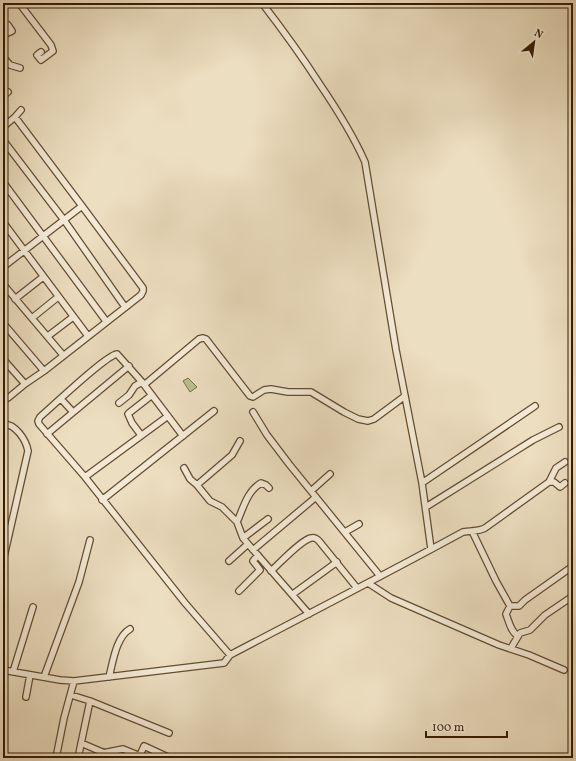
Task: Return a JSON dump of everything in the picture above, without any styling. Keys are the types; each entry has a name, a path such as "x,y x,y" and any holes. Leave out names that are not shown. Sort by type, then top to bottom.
{"street":[{"path":"19,3 51,45 53,51 41,60 37,55 41,52"},
{"path":"262,3 296,48 333,103 360,150 365,162 394,342 422,483 431,549"},
{"path":"3,35 12,31 8,25"},
{"path":"3,57 12,66 19,66"},
{"path":"3,96 8,92"},
{"path":"3,127 21,110"},
{"path":"3,398 8,398 142,294 143,288 15,117"},
{"path":"3,140 64,220 125,307"},
{"path":"3,182 106,321"},
{"path":"3,267 25,252 82,206"},
{"path":"3,222 88,336"},
{"path":"15,299 43,277"},
{"path":"3,284 63,355"},
{"path":"32,318 58,297"},
{"path":"48,336 73,317"},
{"path":"3,322 44,371"},
{"path":"119,404 129,395 135,386 143,383 199,339 203,338 206,339 250,396 253,397 264,390 271,389 288,392 311,392 344,412 358,419 368,421 374,419 405,396"},
{"path":"182,436 143,383 119,355 115,354 82,379 40,417 38,421 47,434 85,477 102,500 230,655"},
{"path":"3,359 25,384"},
{"path":"47,434 129,366"},
{"path":"141,435 132,423 128,414 152,395"},
{"path":"61,398 73,412"},
{"path":"422,483 535,406"},
{"path":"102,500 214,411"},
{"path":"253,412 267,435 380,576"},
{"path":"85,477 168,416"},
{"path":"3,424 12,426 17,431 26,443 28,451 3,562"},
{"path":"426,507 533,440 559,427"},
{"path":"197,485 232,455 240,441"},
{"path":"3,670 74,681 222,664 230,655 463,532 478,531 485,528 549,482 556,468 565,462"},
{"path":"184,468 190,479 210,501 222,507 237,522 243,538 310,614"},
{"path":"311,491 330,474"},
{"path":"549,482 554,482 560,487 565,483"},
{"path":"237,522 247,498 254,489 261,483 269,488"},
{"path":"253,550 316,496"},
{"path":"243,538 268,519"},
{"path":"345,532 359,524"},
{"path":"472,531 510,606"},
{"path":"271,571 304,541 312,538 318,539 357,588"},
{"path":"44,677 79,582 90,540"},
{"path":"229,561 248,544"},
{"path":"239,591 260,570 253,561 258,555"},
{"path":"293,594 337,562"},
{"path":"510,606 519,606 525,600 573,566"},
{"path":"368,583 391,598 499,645 511,648 564,670"},
{"path":"511,648 518,636 524,631 530,630 545,615 573,596"},
{"path":"510,606 506,614 511,628 518,636"},
{"path":"13,672 33,607"},
{"path":"109,677 119,639 124,632 130,629"},
{"path":"26,697 30,675"},
{"path":"56,758 64,718 74,681"},
{"path":"71,695 90,701 169,733"},
{"path":"78,758 90,701"},
{"path":"81,743 116,758"},
{"path":"103,753 123,750 142,757 144,746 170,758"}],"green space":[{"path":"188,378 197,387 190,392 183,381"}]}
